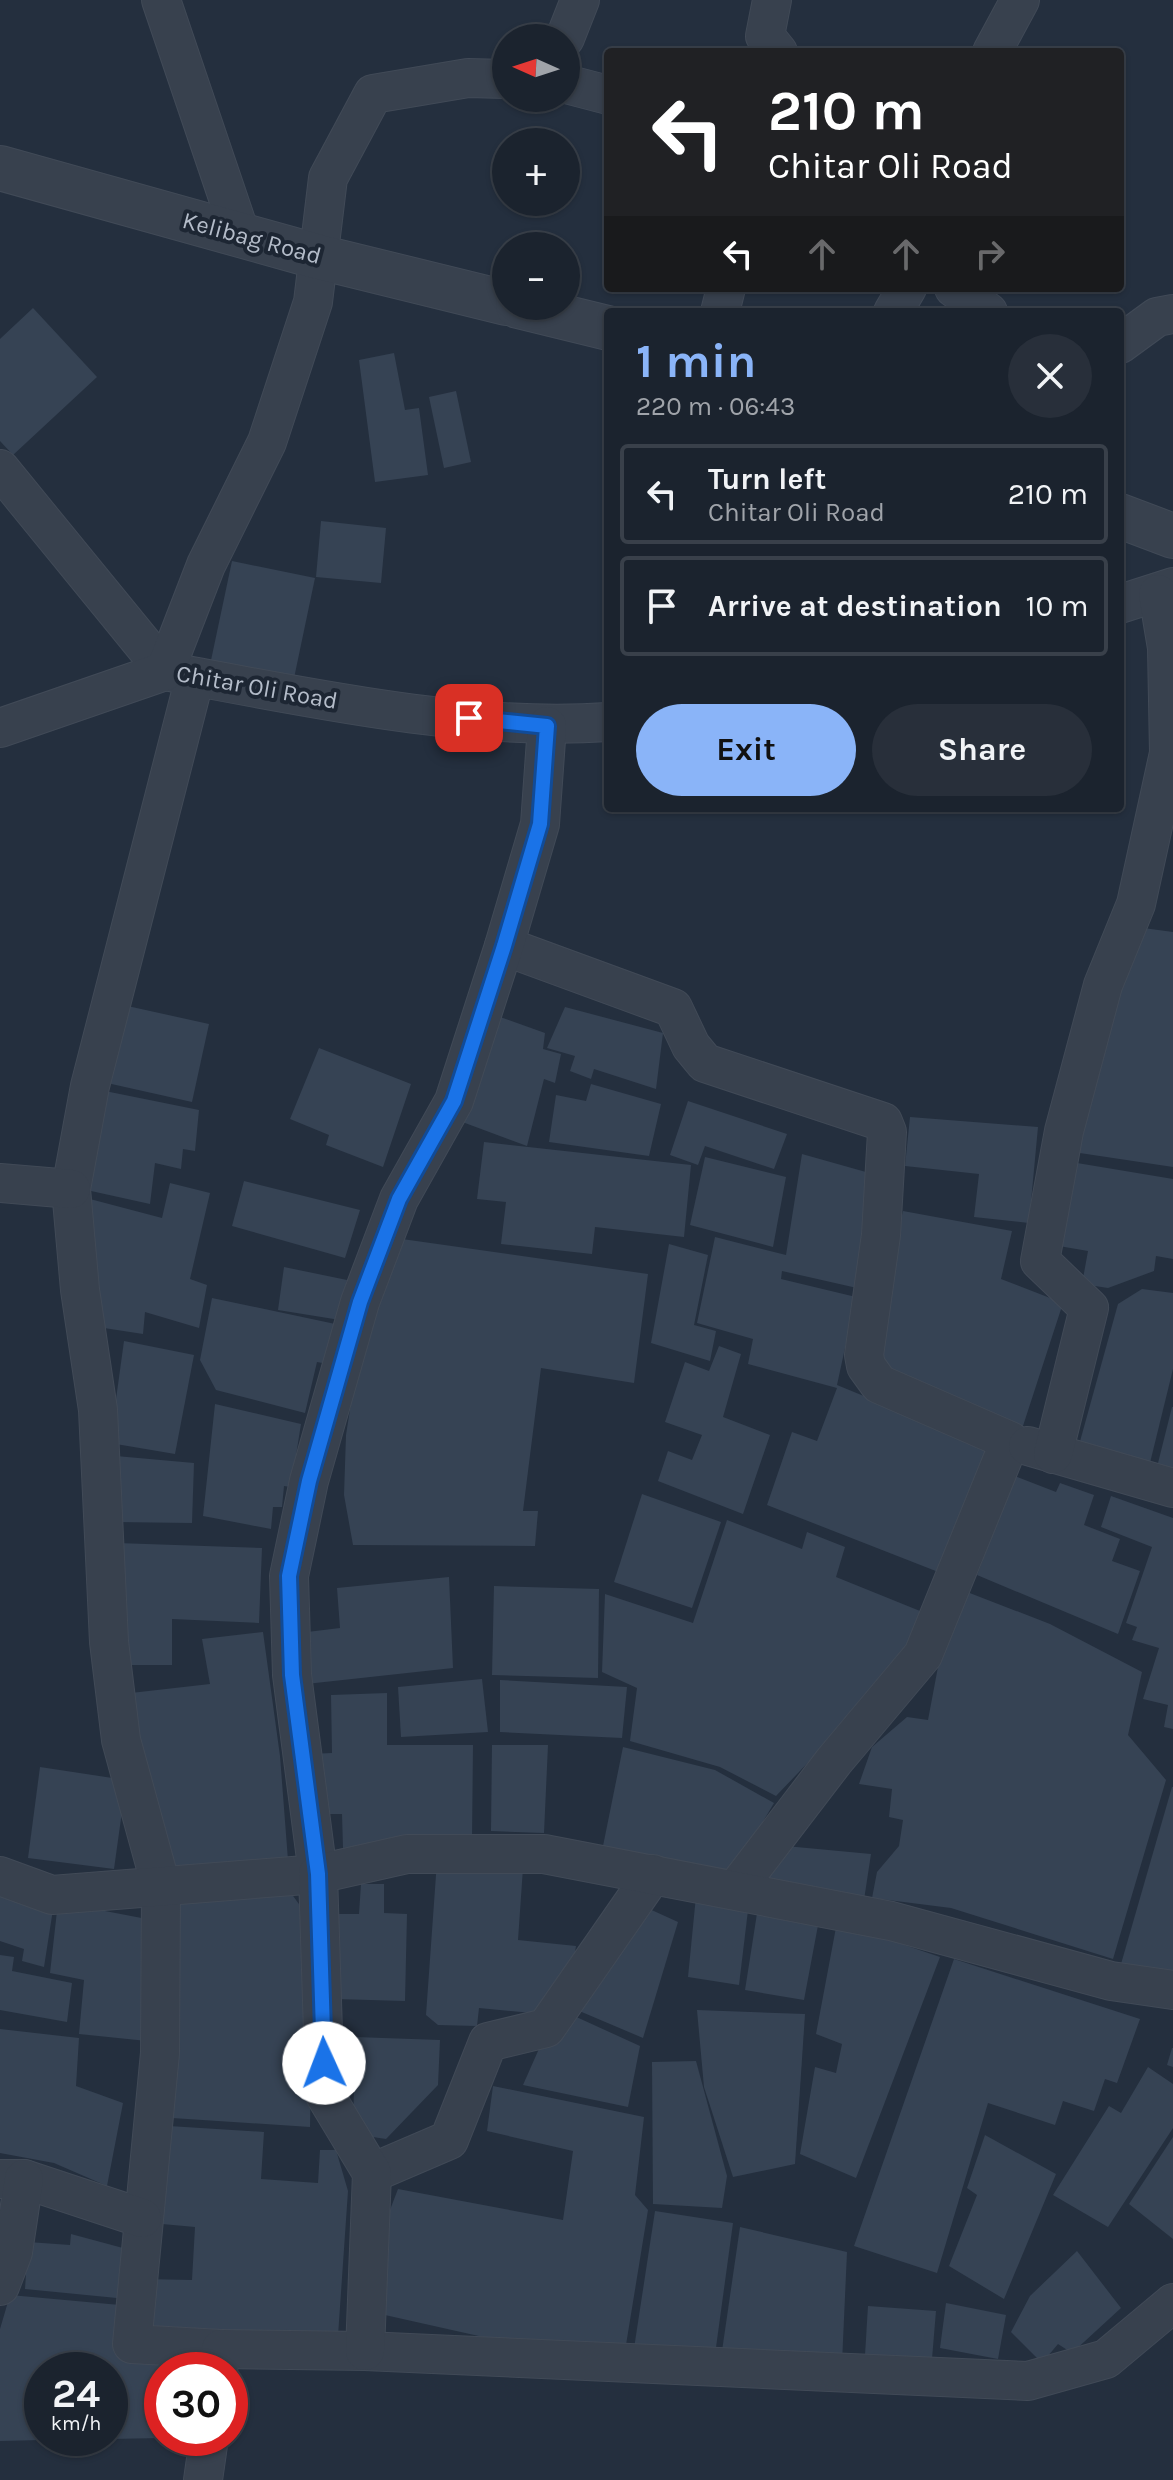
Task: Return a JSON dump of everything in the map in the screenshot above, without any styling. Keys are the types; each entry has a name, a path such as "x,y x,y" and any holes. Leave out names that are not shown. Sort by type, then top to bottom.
{"street":[{"path":"161,0 241,236"},
{"path":"571,24 580,0"},
{"path":"748,0 772,29"},
{"path":"994,48 1020,0"},
{"path":"176,2352 132,2344 160,2053 161,1886 121,1740 109,1642 98,1410 80,1290 71,1189 90,1086 206,565 267,442 313,302 328,178 373,94 468,78 492,79"},
{"path":"580,88 604,94"},
{"name":"Kelibag Road","path":"0,168 319,257 492,300"},
{"path":"960,292 982,308"},
{"path":"1124,341 1157,317 1173,314"},
{"path":"575,320 604,327"},
{"name":"Chitar Oli Road","path":"0,469 180,674 354,704 547,726 604,722"},
{"path":"1124,518 1173,536"},
{"path":"1053,1454 1089,1308 1040,1261 1064,1131 1103,985 1136,904 1169,753 1166,590 1124,603"},
{"path":"0,728 180,674"},
{"path":"365,2351 372,2173 325,2095 318,1874 292,1675 289,1576 309,1481 360,1302 399,1199 454,1101 504,946 540,824 547,726"},
{"path":"504,946 673,1008 680,1015 691,1046 705,1063 883,1122 887,1132 881,1235 864,1355 866,1366 879,1384 1010,1441 1173,1488"},
{"path":"0,1183 71,1189"},
{"path":"736,1889 834,1761 923,1655 1010,1441"},
{"path":"0,1876 52,1895 318,1874 407,1854 544,1854 891,1921 1111,1981 1173,1990"},
{"path":"372,2173 449,2140 488,2042 546,2028 653,1874"},
{"path":"0,2286 13,2252 12,2179 142,2218"},
{"path":"248,2358 365,2351 1028,2381 1106,2359 1173,2303"},
{"path":"203,2480 206,2456"}],"building":[{"path":"33,308 97,377 13,455 0,441 0,339"},
{"path":"394,353 405,410 419,408 428,475 375,482 359,360"},
{"path":"456,391 471,462 444,468 429,397"},
{"path":"321,521 386,528 381,583 316,577"},
{"path":"232,561 315,578 293,683 210,665"},
{"path":"1136,927 1173,932 1173,1167 1073,1152"},
{"path":"123,1005 209,1024 192,1102 107,1083"},
{"path":"565,1007 663,1033 656,1089 594,1069 591,1079 570,1071 575,1056 547,1048"},
{"path":"489,1013 545,1033 543,1049 561,1054 555,1083 544,1079 527,1146 457,1120"},
{"path":"319,1048 411,1084 383,1167 326,1145 329,1135 290,1119"},
{"path":"591,1084 661,1104 649,1156 549,1142 556,1095 586,1101"},
{"path":"100,1090 199,1110 195,1151 183,1149 181,1169 155,1163 150,1204 82,1189"},
{"path":"688,1101 787,1134 774,1169 705,1146 698,1165 670,1155"},
{"path":"910,1117 1038,1127 1029,1223 974,1217 979,1174 905,1166"},
{"path":"484,1142 691,1165 684,1237 595,1227 592,1254 501,1244 506,1202 477,1199"},
{"path":"802,1154 873,1174 857,1288 782,1271 781,1279 856,1297 837,1385 993,1449 946,1575 767,1505 792,1432 817,1441 837,1388 748,1364 753,1339 697,1323 715,1237 786,1255"},
{"path":"705,1157 786,1177 773,1247 690,1225"},
{"path":"1071,1162 1173,1179 1173,1259 1156,1256 1154,1271 1108,1288 1082,1284 1088,1251 1053,1245"},
{"path":"244,1181 360,1210 345,1258 232,1226"},
{"path":"170,1183 210,1193 190,1279 207,1285 199,1328 145,1312 143,1334 104,1328 86,1263 90,1199 162,1218"},
{"path":"903,1211 1012,1231 1001,1279 1063,1303 1022,1429 895,1378 871,1352"},
{"path":"395,1238 648,1274 634,1383 541,1368 523,1511 538,1511 535,1546 353,1545 344,1495 346,1435 360,1345"},
{"path":"669,1244 708,1255 694,1325 716,1331 710,1361 651,1343"},
{"path":"284,1267 347,1280 340,1320 278,1310"},
{"path":"1142,1289 1173,1293 1173,1369 1149,1467 1079,1445 1118,1304"},
{"path":"212,1298 340,1325 333,1365 317,1362 305,1413 216,1390 200,1360"},
{"path":"124,1341 194,1355 175,1454 110,1443"},
{"path":"719,1346 741,1354 723,1417 770,1435 743,1514 658,1481 668,1451 692,1460 702,1435 665,1422 685,1362 709,1371"},
{"path":"215,1404 301,1424 291,1487 284,1486 282,1507 273,1507 271,1529 203,1516"},
{"path":"1173,1407 1173,1471 1157,1467"},
{"path":"116,1456 194,1463 192,1523 115,1522"},
{"path":"1015,1476 1056,1492 1060,1483 1094,1495 1084,1525 1120,1539 1112,1561 1140,1571 1118,1634 977,1575"},
{"path":"642,1494 721,1522 692,1608 614,1582"},
{"path":"1111,1496 1173,1518 1173,1729 1164,1727 1168,1705 1143,1699 1159,1648 1132,1640 1137,1627 1126,1623 1152,1547 1101,1527"},
{"path":"727,1520 802,1549 807,1532 845,1547 836,1577 925,1613 890,1677 776,1796 720,1767 630,1741 637,1688 602,1672 605,1594 693,1623"},
{"path":"117,1543 262,1548 259,1623 172,1619 172,1665 122,1665"},
{"path":"449,1577 453,1668 306,1684 299,1633 340,1628 337,1588"},
{"path":"494,1586 599,1589 598,1678 492,1675"},
{"path":"962,1590 1050,1624 1142,1672 1128,1735 1166,1780 1113,1959 951,1908 872,1898 877,1872 899,1846 903,1820 889,1817 892,1789 859,1784 872,1747 907,1717 928,1720 947,1619"},
{"path":"263,1632 280,1756 288,1860 168,1870 122,1694 210,1684 202,1639"},
{"path":"482,1679 488,1732 401,1737 398,1687"},
{"path":"500,1680 627,1687 622,1738 500,1732"},
{"path":"387,1693 387,1745 473,1745 472,1840 343,1848 342,1814 315,1814 311,1754 332,1753 331,1695"},
{"path":"492,1745 548,1745 544,1833 491,1831"},
{"path":"623,1747 715,1770 774,1803 731,1876 602,1851"},
{"path":"40,1767 119,1779 124,1797 114,1869 28,1858"},
{"path":"1173,1787 1173,1979 1121,1964"},
{"path":"775,1845 871,1854 864,1900 758,1885"},
{"path":"437,1861 523,1868 518,1940 576,1946 572,1971 543,2014 479,2008 477,2026 438,2025 426,2015"},
{"path":"361,1884 384,1884 384,1913 407,1914 405,2001 335,1999 338,1914 359,1914"},
{"path":"0,1887 54,1903 44,1967 22,1961 24,1949 0,1941"},
{"path":"291,1893 306,1914 312,2003 310,2127 172,2118 174,1894"},
{"path":"696,1896 749,1902 739,1985 688,1977"},
{"path":"58,1902 152,1920 147,2041 79,2034 84,1980 50,1973"},
{"path":"645,1907 678,1922 643,2038 577,2010"},
{"path":"758,1907 819,1920 804,2000 745,1990"},
{"path":"837,1922 940,1957 856,2178 800,2154 815,2067 836,2073 842,2044 816,2034"},
{"path":"0,1955 14,1957 12,1971 72,1983 67,2022 0,2010"},
{"path":"954,1959 1140,2019 1117,2083 1105,2079 1094,2111 1063,2101 1055,2125 988,2103 937,2273 854,2246"},
{"path":"697,2010 805,2014 795,2164 733,2177 704,2087"},
{"path":"572,2015 640,2046 628,2107 523,2085 542,2042"},
{"path":"0,2029 79,2038 76,2086 123,2103 107,2186 54,2163 0,2153"},
{"path":"355,2037 440,2040 438,2085 386,2139 353,2134"},
{"path":"1173,2048 1173,2067 1167,2065"},
{"path":"696,2061 727,2176 722,2208 653,2204 652,2062"},
{"path":"1148,2067 1173,2084 1173,2128 1108,2227 1053,2195 1109,2106 1121,2113"},
{"path":"493,2086 644,2117 635,2195 648,2210 625,2351 501,2341 376,2313 385,2223 398,2189 563,2220 573,2151 487,2131"},
{"path":"169,2126 264,2132 261,2179 318,2183 320,2150 336,2150 348,2191 338,2336 141,2325 142,2279 192,2280 195,2227 162,2224"},
{"path":"985,2135 1056,2174 1004,2299 949,2266 977,2195 967,2188"},
{"path":"1173,2137 1173,2239 1129,2204"},
{"path":"655,2211 733,2223 714,2362 633,2355"},
{"path":"740,2227 847,2252 842,2363 722,2351"},
{"path":"71,2234 134,2251 127,2299 25,2289 28,2242 70,2245"},
{"path":"1077,2251 1121,2308 1072,2353 1058,2344 1042,2363 1011,2332 1030,2296"},
{"path":"10,2295 131,2306 169,2352 144,2352 144,2438 128,2439 128,2352 24,2352 24,2440 0,2441 0,2329"},
{"path":"946,2303 1006,2315 998,2359 940,2348"},
{"path":"868,2306 936,2311 932,2359 865,2355"}],"route":[{"path":"324,2063 318,1874 292,1675 289,1576 309,1481 360,1302 399,1199 454,1101 540,824 547,726 469,718"}]}
